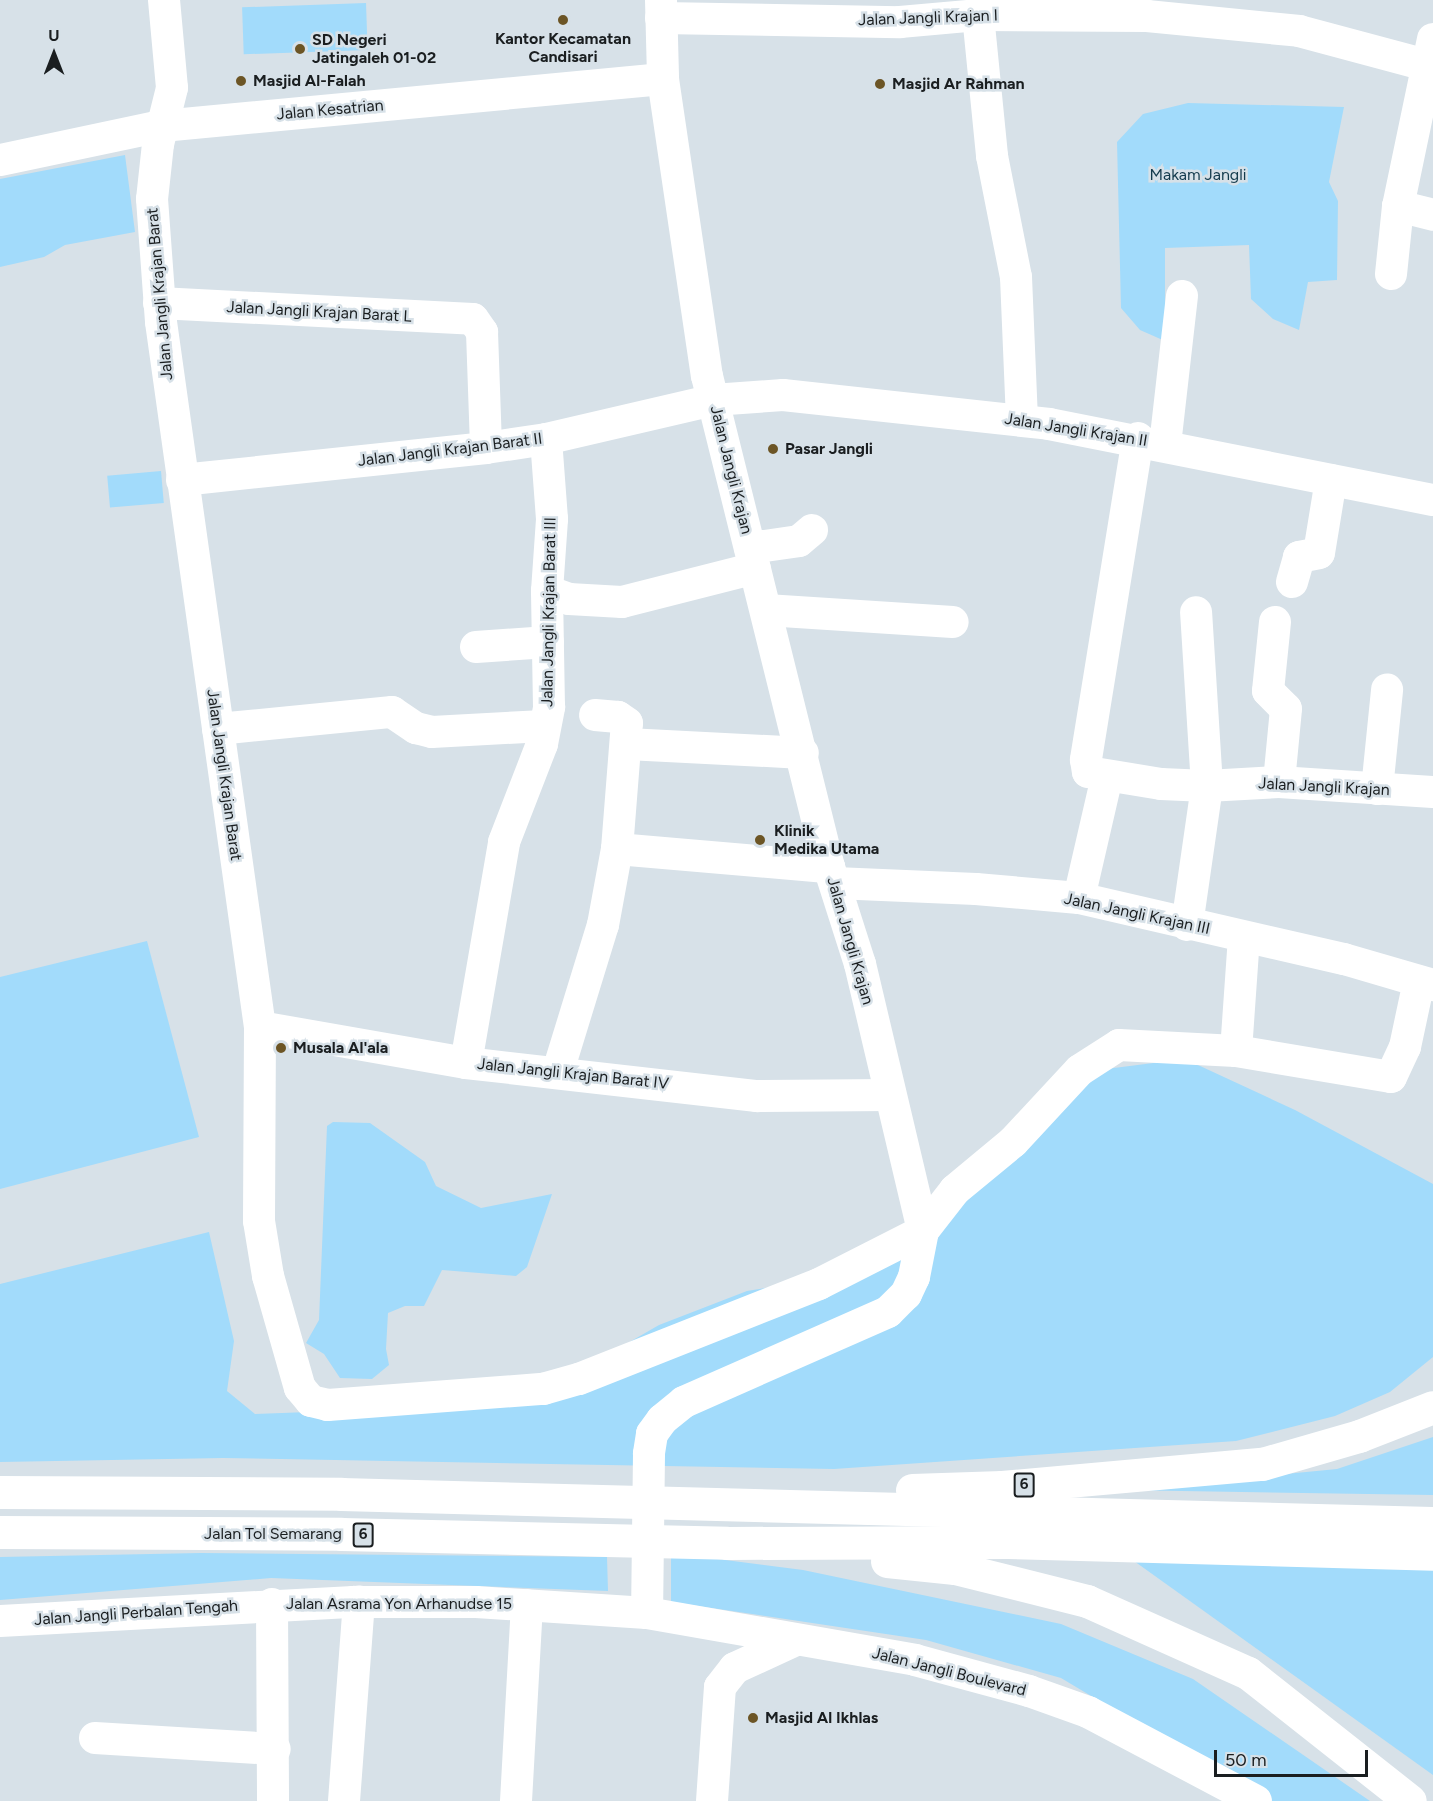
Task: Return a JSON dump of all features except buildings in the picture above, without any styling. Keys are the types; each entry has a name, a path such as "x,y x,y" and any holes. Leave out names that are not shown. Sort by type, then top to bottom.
{"highway":[{"name":"6","path":"604,1501 1002,1487 1262,1464 1359,1436 1433,1407"},
{"name":"6","path":"0,1492 604,1501 1433,1523"},
{"name":"Jalan Tol Semarang","path":"0,1532 341,1534 727,1543"},
{"name":"6","path":"727,1543 1008,1542 1433,1554"},
{"name":"6","path":"727,1543 956,1568 1087,1601 1248,1673 1410,1801"}],"street":[{"name":"Jalan Jangli Krajan Barat","path":"164,0 172,88 162,126 152,199 159,303 260,1027 259,1221 268,1276 300,1388 311,1401 328,1405 543,1389 579,1379 819,1284 923,1231"},
{"name":"Jalan Jangli Krajan I","path":"661,9 900,11 978,15 1123,8 1299,31 1430,57"},
{"name":"Jalan Jangli Krajan","path":"647,1613 652,1434 662,1420 684,1402 888,1312 906,1294 914,1277 923,1231 889,1095 860,964 832,875 706,376 663,79 661,9"},
{"path":"978,15 993,156 1016,277 1022,420"},
{"path":"1391,274 1398,206 1430,57"},
{"name":"Jalan Kesatrian","path":"0,160 162,126 663,79"},
{"path":"1398,206 1433,215"},
{"path":"1078,898 1107,777 1088,772 1086,760 1182,296"},
{"name":"Jalan Jangli Krajan Barat L","path":"159,303 378,316 469,318 478,321 482,332 486,448"},
{"name":"Jalan Jangli Krajan II","path":"713,400 783,395 1022,420 1151,442 1433,500"},
{"name":"Jalan Jangli Krajan Barat II","path":"182,480 486,448 546,439 713,400"},
{"name":"Jalan Jangli Krajan Barat III","path":"466,1063 504,842 542,744 549,707 547,591 552,519 546,439"},
{"path":"1293,582 1299,557 1319,553 1331,480"},
{"path":"547,591 569,599 622,602 800,541 812,530"},
{"path":"766,610 953,622"},
{"path":"1187,925 1207,786 1197,612"},
{"path":"1275,622 1268,691 1286,709 1280,782"},
{"path":"476,647 548,642"},
{"path":"1377,789 1387,690"},
{"path":"218,729 392,712 416,728 432,732 544,726"},
{"path":"558,1071 603,925 617,849 627,744 624,719 596,715"},
{"path":"627,744 803,753"},
{"name":"Jalan Jangli Krajan","path":"1107,777 1207,786 1280,782 1433,792"},
{"name":"Jalan Jangli Krajan III","path":"617,849 832,875 1078,898 1426,983"},
{"path":"1236,1051 1244,937"},
{"path":"923,1231 955,1190 1013,1142 1098,1057 1119,1046 1142,1044 1236,1051 1393,1077 1426,983"},
{"name":"Jalan Jangli Krajan Barat IV","path":"260,1027 466,1063 558,1071 757,1096 889,1095"},
{"path":"344,1801 359,1602"},
{"name":"Jalan Asrama Yon Arhanudse 15","path":"272,1604 359,1602 526,1605 647,1613"},
{"path":"272,1604 273,1801"},
{"name":"Jalan Jangli Perbalan Tengah","path":"0,1621 272,1604"},
{"name":"Jalan Asrama Yon Arhanudse 15","path":"516,1801 526,1605"},
{"name":"Jalan Jangli Boulevard","path":"647,1613 915,1660 1029,1691 1088,1712 1256,1801"},
{"path":"712,1801 720,1687 735,1668 796,1640"},
{"path":"95,1738 274,1749"}],"green space":[{"path":"366,3 368,50 244,54 242,7"},
{"name":"Makam Jangli","path":"1188,103 1344,107 1329,182 1338,201 1337,280 1308,282 1299,330 1273,319 1251,299 1249,245 1165,248 1165,341 1140,330 1121,308 1117,142 1143,114"},
{"path":"125,155 135,232 65,245 44,257 0,267 0,179"},
{"path":"161,471 164,503 110,508 107,476"},
{"path":"147,941 199,1137 0,1189 0,977"},
{"path":"1185,1059 1295,1110 1433,1184 1433,1357 1390,1392 1335,1416 1236,1441 834,1469 223,1458 0,1462 0,1284 209,1232 234,1341 227,1391 255,1414 522,1404 659,1325 747,1291 837,1276 1098,1070"},
{"path":"333,1122 370,1123 425,1162 436,1186 481,1208 552,1194 527,1267 516,1276 442,1270 424,1306 405,1306 388,1313 386,1349 389,1365 372,1379 340,1378 324,1354 306,1343 319,1320 327,1126"},
{"path":"1433,1437 1433,1495 1121,1490 1337,1469"},
{"path":"201,1553 607,1557 608,1591 271,1578 0,1600 0,1557"},
{"path":"671,1553 803,1570 1061,1624 1193,1679 1370,1801 1267,1801 1061,1678 926,1640 671,1602"},
{"path":"1127,1556 1433,1567 1433,1775"}],"place":[{"name":"Kantor Kecamatan Candisari","path":"563,20"},
{"name":"SD Negeri Jatingaleh 01-02","path":"300,49"},
{"name":"Masjid Al-Falah","path":"241,81"},
{"name":"Masjid Ar Rahman","path":"880,84"},
{"name":"Pasar Jangli","path":"773,449"},
{"name":"Klinik Medika Utama","path":"760,840"},
{"name":"Musala Al'ala","path":"281,1048"},
{"name":"Masjid Al Ikhlas","path":"753,1718"}]}
